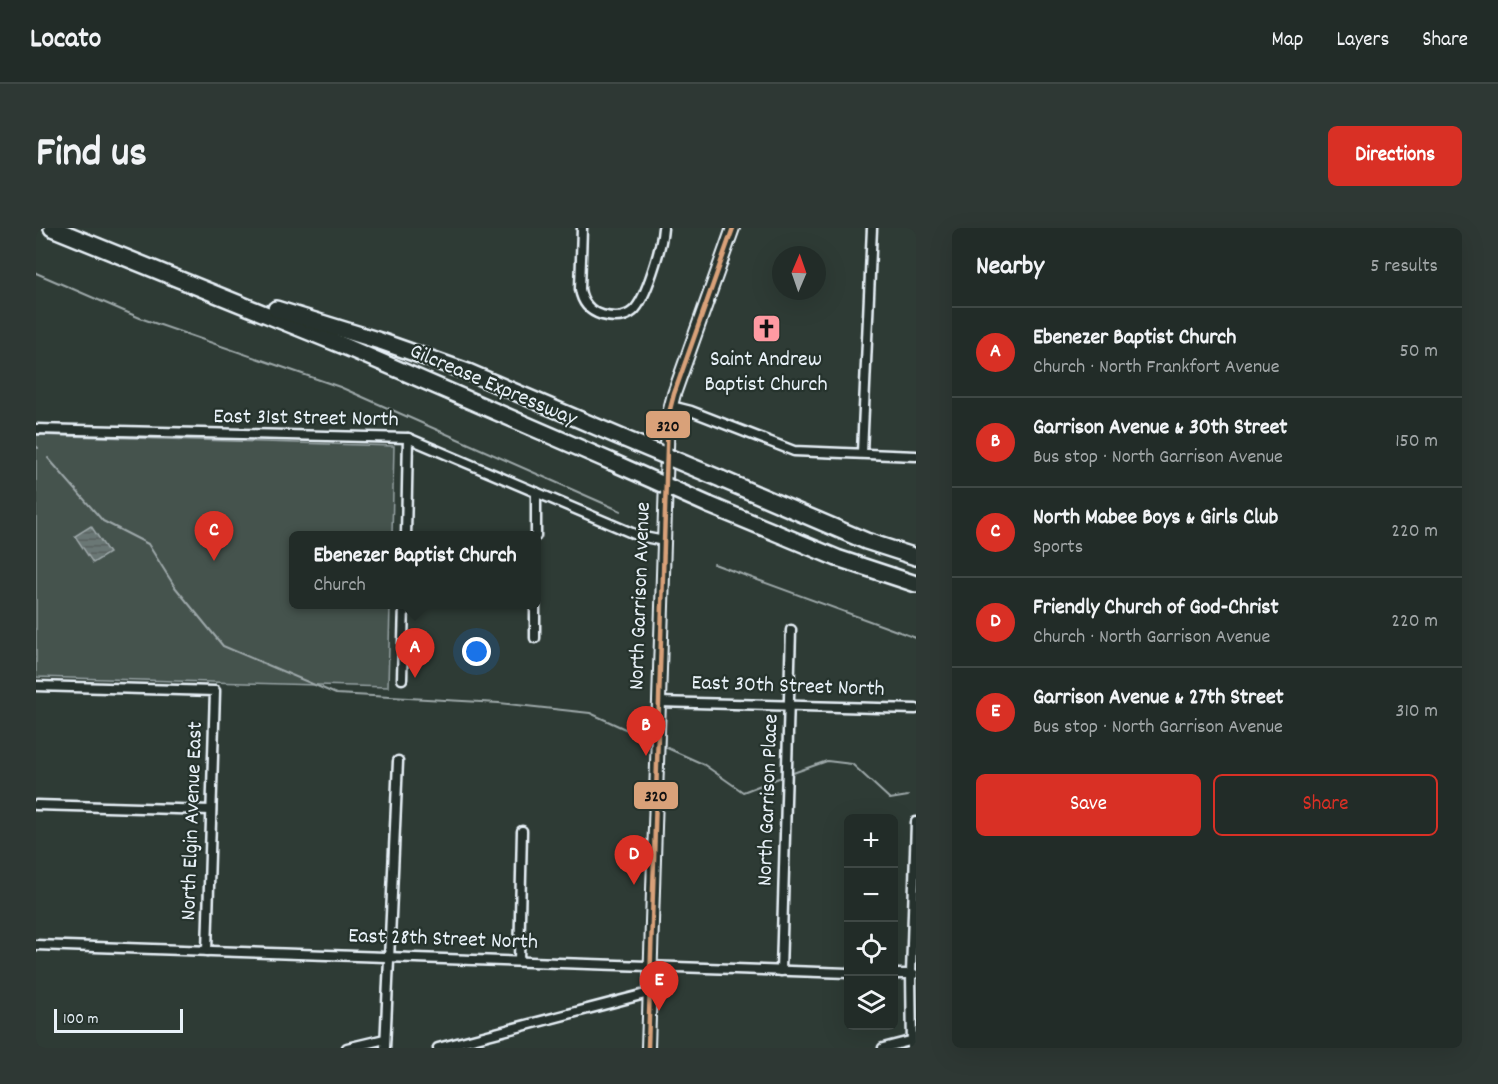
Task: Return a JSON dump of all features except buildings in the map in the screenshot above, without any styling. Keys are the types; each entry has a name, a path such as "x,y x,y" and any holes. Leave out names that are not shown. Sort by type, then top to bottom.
{"highway":[{"name":"Gilcrease Expressway","path":"52,228 344,346 709,505 837,558 916,584"},
{"name":"Gilcrease Expressway","path":"178,280 224,292 380,341 468,372 866,541 916,557"}],"street":[{"path":"582,228 581,297 591,310 604,316 616,317 632,311 643,296 661,243 663,228"},
{"name":"North Garrison Avenue","path":"648,1048 668,430 671,406 733,228"},
{"path":"862,453 872,228"},
{"path":"671,406 691,411 794,451 916,456"},
{"name":"East 31st Street North","path":"36,429 408,438 639,536 664,541"},
{"path":"406,531 408,438"},
{"path":"536,492 536,531"},
{"path":"402,679 404,609"},
{"path":"535,638 536,609"},
{"name":"North Garrison Place","path":"781,971 791,630"},
{"name":"North Elgin Avenue East","path":"36,686 215,692 207,951"},
{"name":"East 30th Street North","path":"658,702 916,709"},
{"path":"347,1048 385,1043 398,761"},
{"path":"36,805 211,810"},
{"path":"883,1048 911,1044 916,822"},
{"path":"519,961 522,831"},
{"name":"East 28th Street North","path":"36,945 844,973"},
{"path":"438,1048 649,993"}],"shaded area":[{"path":"36,435 394,446 392,531 289,531 289,609 390,609 388,687 36,677"},
{"path":"91,526 109,553 93,563 75,536"}],"waterway":[{"path":"36,273 140,318 340,387 621,511"},
{"path":"48,458 103,521 148,544 175,587 223,646 336,694 499,703 590,713 645,738"},
{"path":"714,564 916,638"},
{"path":"665,747 703,764 743,792 779,778"},
{"path":"793,773 827,761 852,764 890,799 908,796"}],"transit line":[{"name":"320","path":"648,1048 668,417 674,394 733,228"}],"place":[{"name":"Saint Andrew Baptist Church","path":"766,328"},
{"name":"North Mabee Boys & Girls Club","path":"214,561"},
{"name":"Ebenezer Baptist Church","path":"415,678"},
{"name":"Garrison Avenue & 30th Street","path":"646,756"},
{"name":"Friendly Church of God-Christ","path":"634,885"},
{"name":"Garrison Avenue & 27th Street","path":"659,1011"}]}
